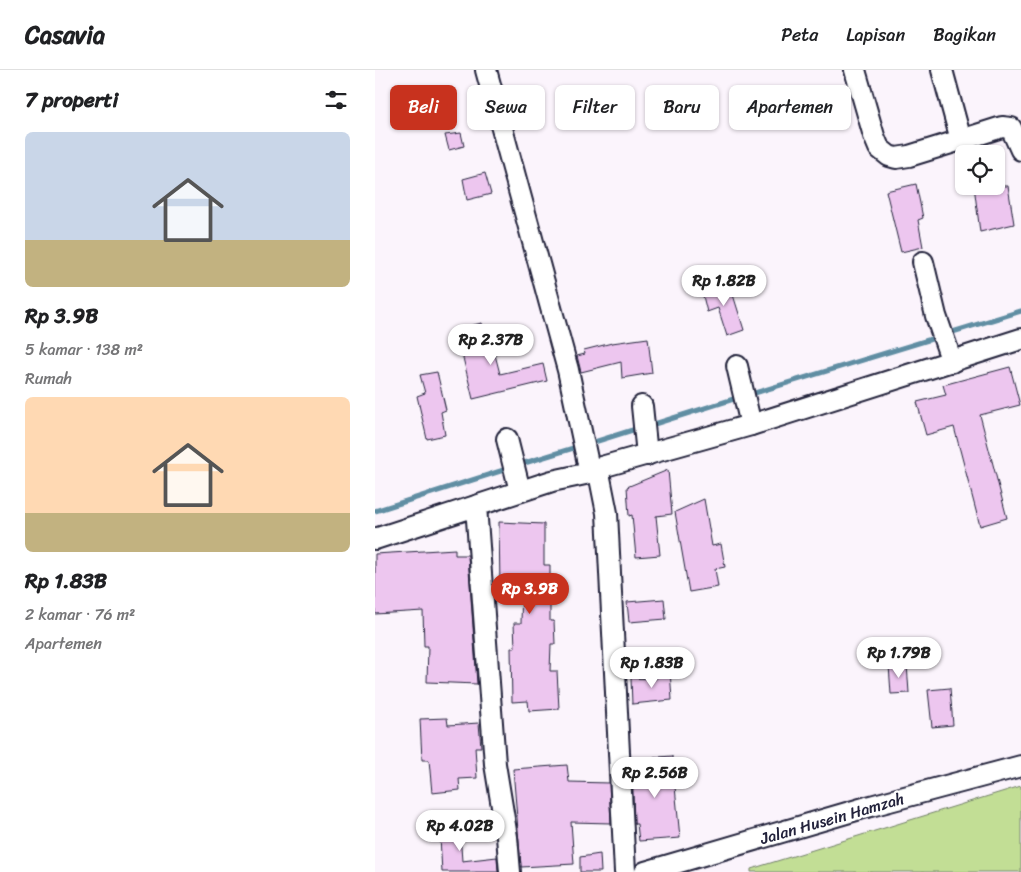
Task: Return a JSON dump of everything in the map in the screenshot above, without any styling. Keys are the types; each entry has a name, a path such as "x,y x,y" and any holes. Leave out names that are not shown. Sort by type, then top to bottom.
{"street":[{"path":"486,70 568,370 582,432 607,514 625,872"},
{"path":"855,70 874,136 879,148 889,156 896,158 909,156 1002,127 1011,128 1021,150"},
{"path":"942,70 961,140"},
{"path":"923,262 936,316 950,357"},
{"path":"375,539 476,506 519,486 552,481 750,421 950,357 1021,339"},
{"path":"738,371 750,421"},
{"path":"642,412 646,452"},
{"path":"508,444 519,486"},
{"path":"476,506 495,764 507,837 510,872"},
{"name":"Jalan Husein Hamzah","path":"645,872 857,810 1021,766"}],"green space":[{"path":"1021,786 1021,872 751,872 751,869"}],"building":[{"path":"461,133 464,146 449,150 445,135"},
{"path":"485,173 491,194 467,200 463,179"},
{"path":"916,184 923,218 918,220 923,247 901,252 886,191"},
{"path":"1005,186 1008,186 1014,224 980,232 975,195 1005,195"},
{"path":"729,282 744,330 727,336 718,308 707,312 702,292"},
{"path":"482,323 488,348 493,347 500,374 543,364 547,381 473,399 456,329"},
{"path":"648,338 652,373 622,378 621,362 581,372 577,356 585,354 584,350 612,343"},
{"path":"1010,367 1020,405 980,415 1007,518 980,526 954,427 926,435 917,402 946,395 943,385"},
{"path":"437,372 446,410 441,412 445,435 427,439 417,396 425,393 420,375"},
{"path":"668,470 672,514 656,516 660,555 636,557 632,515 629,516 627,487"},
{"path":"704,499 712,546 721,544 725,567 715,569 718,587 689,592 675,512"},
{"path":"499,522 544,524 544,565 550,565 550,621 554,621 555,644 551,644 550,671 557,671 559,709 529,711 528,701 512,702 511,648 515,648 514,623 521,623 522,587 500,587"},
{"path":"455,549 455,555 468,555 477,684 427,682 428,646 424,646 423,611 375,614 375,554"},
{"path":"664,599 666,619 629,622 627,602"},
{"path":"907,664 909,693 891,694 889,665"},
{"path":"670,670 672,700 632,704 631,678 656,679 657,671"},
{"path":"950,688 953,725 932,727 928,690"},
{"path":"447,718 448,725 479,723 481,747 475,747 477,778 459,779 460,790 432,793 429,760 422,760 420,719"},
{"path":"672,756 680,838 639,841 637,824 634,824 632,759"},
{"path":"567,765 569,782 609,783 611,823 571,822 574,864 521,867 513,769"},
{"path":"459,819 462,861 497,857 498,872 442,872 439,820"},
{"path":"600,854 601,872 580,872 580,857"}],"waterway":[{"path":"946,334 1021,311"},
{"path":"748,395 938,337"},
{"path":"648,426 740,397"},
{"path":"588,444 639,428"},
{"path":"518,465 580,446"},
{"path":"375,511 510,468"}]}
